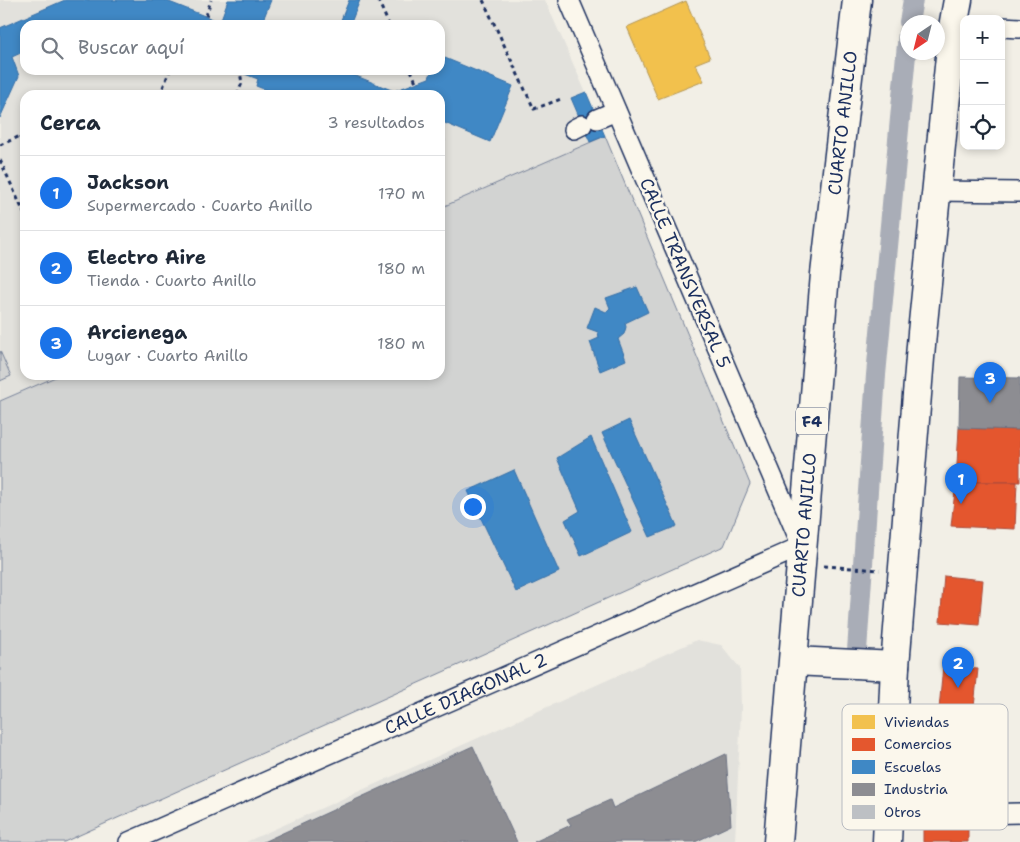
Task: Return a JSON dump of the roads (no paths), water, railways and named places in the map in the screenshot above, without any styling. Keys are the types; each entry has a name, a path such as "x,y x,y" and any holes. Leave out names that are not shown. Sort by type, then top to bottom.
{"highway":[{"name":"CUARTO ANILLO","path":"778,842 825,274 857,0"},
{"path":"893,704 935,190 958,27 958,0"},
{"path":"794,661 895,666"}],"street":[{"name":"CALLE TRANSVERSAL 5","path":"573,2 616,111 802,546"},
{"path":"1005,27 1020,28"},
{"path":"584,124 616,111"},
{"path":"935,190 1020,192"},
{"name":"CALLE DIAGONAL 2","path":"129,842 802,546"}],"waterway":[{"path":"910,15 913,0"},
{"path":"857,651 876,375 905,60"}],"place":[{"name":"Arcienega","path":"990,403"},
{"name":"Jackson","path":"961,504"},
{"name":"Electro Aire","path":"958,688"}]}
